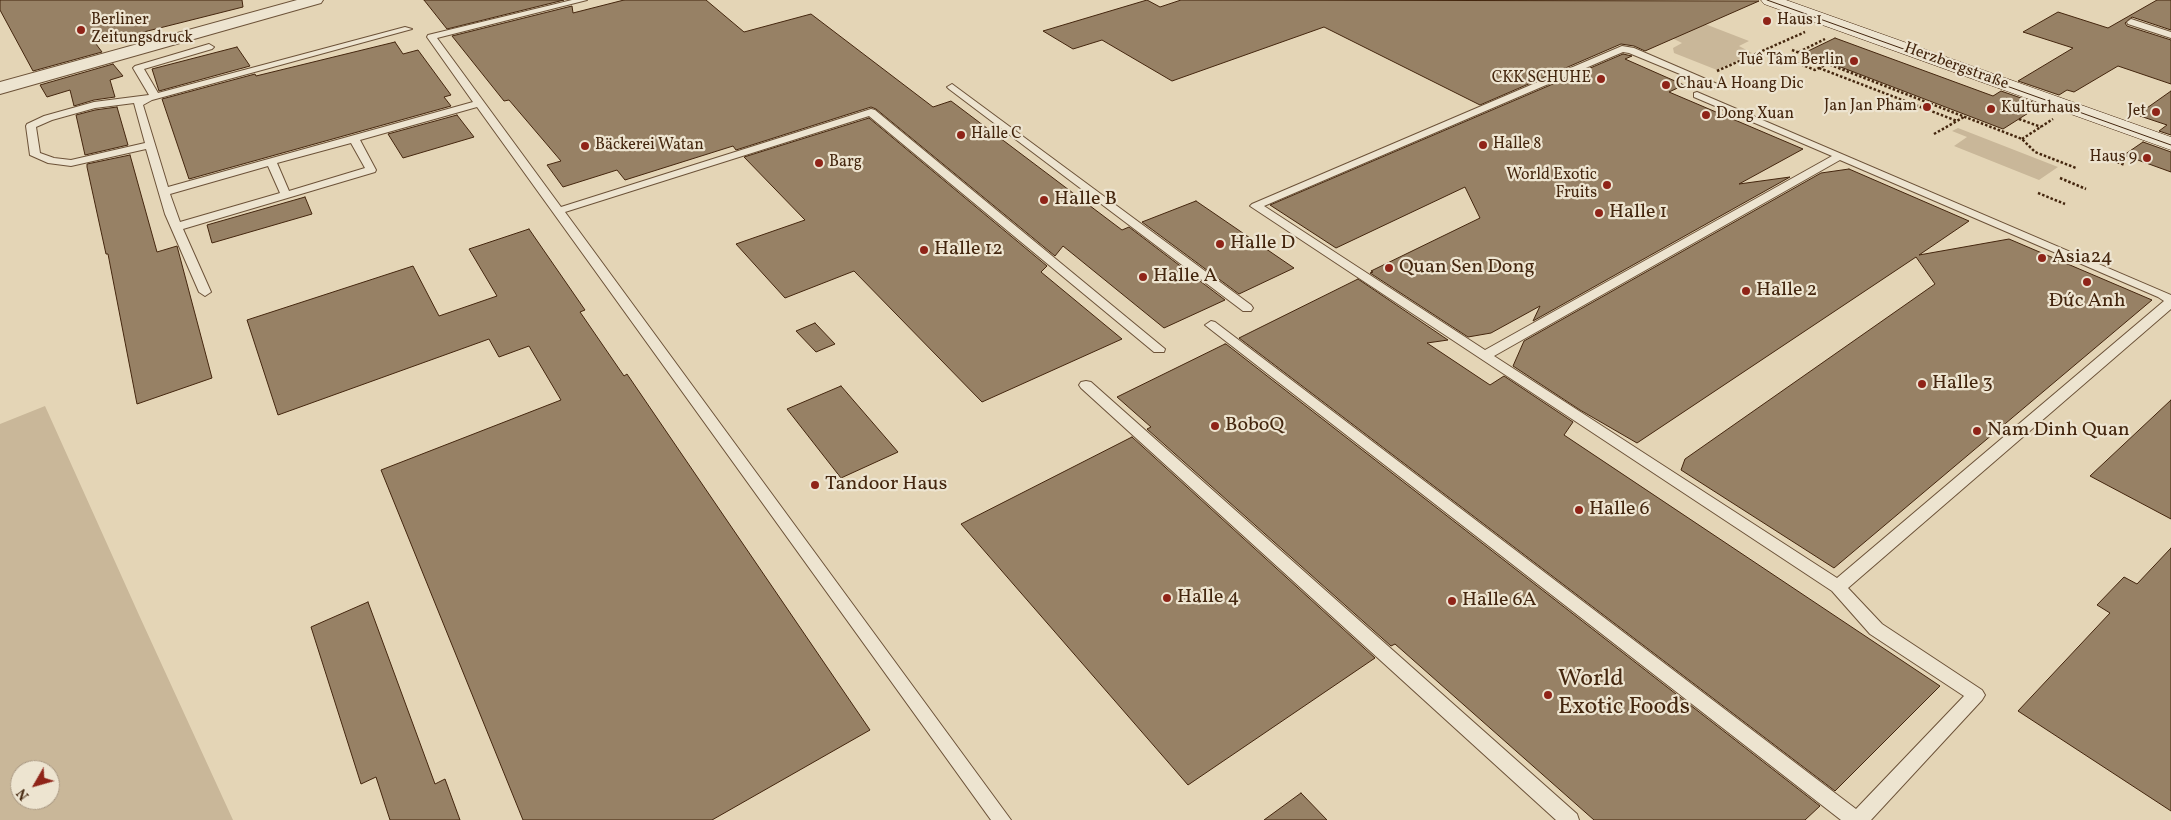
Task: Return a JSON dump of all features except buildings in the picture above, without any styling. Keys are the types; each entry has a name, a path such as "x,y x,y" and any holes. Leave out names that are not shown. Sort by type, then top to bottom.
{"street":[{"path":"0,88 315,0"},
{"name":"Herzbergstraße","path":"1770,0 2171,144"}],"lane":[{"path":"583,0 431,37 1002,820"},
{"path":"2131,22 2171,35"},
{"path":"150,145 71,163 52,161 34,155 31,126 48,118 94,106 152,97 408,29"},
{"path":"152,97 138,68 209,47"},
{"path":"1211,325 1857,820 1976,694 1876,629 1838,587 1256,206 1622,49 1630,50 1717,86"},
{"path":"952,87 1247,308"},
{"path":"1697,95 2162,294 2170,300 2169,304 1838,587"},
{"path":"152,97 138,104 164,192 177,228 205,292"},
{"path":"164,192 480,103"},
{"path":"558,211 872,112 1159,349"},
{"path":"177,228 371,170 354,139"},
{"path":"1484,356 1840,156"},
{"path":"271,162 286,195"},
{"path":"1086,385 1570,820"}],"path":[{"path":"1699,79 1811,29"},
{"path":"1798,52 1827,38"},
{"path":"1792,50 2022,139 2035,152 2076,168"},
{"path":"1780,56 1815,70 1828,64"},
{"path":"1819,68 1957,121"},
{"path":"1934,134 1964,117"},
{"path":"2019,119 2041,127"},
{"path":"2096,154 2125,165"},
{"path":"2060,178 2086,189"},
{"path":"2038,193 2065,204"}],"shaded area":[{"path":"1705,24 1749,41 1739,46 1752,53 1717,70 1674,53 1673,48 1682,43 1672,38"},
{"path":"1958,128 2058,167 2039,180 1954,146 1967,137 1952,131"},
{"path":"45,406 233,820 0,820 0,424"}],"tram line":[{"path":"1767,0 2171,145"}],"place":[{"name":"Haus 1","path":"1767,21"},
{"name":"Berliner Zeitungsdruck","path":"81,30"},
{"name":"Tuê Tâm Berlin","path":"1854,61"},
{"name":"CKK SCHUHE","path":"1601,79"},
{"name":"Chau A Hoang Dic","path":"1666,85"},
{"name":"Jan Jan Pham","path":"1927,107"},
{"name":"Kulturhaus","path":"1991,109"},
{"name":"Jet","path":"2156,112"},
{"name":"Dong Xuan","path":"1706,115"},
{"name":"Halle C","path":"961,135"},
{"name":"Halle 8","path":"1483,145"},
{"name":"Bäckerei Watan","path":"585,146"},
{"name":"Haus 9","path":"2147,158"},
{"name":"Barg","path":"819,163"},
{"name":"World Exotic Fruits","path":"1607,185"},
{"name":"Halle B","path":"1044,200"},
{"name":"Halle 1","path":"1599,213"},
{"name":"Halle D","path":"1220,244"},
{"name":"Halle 12","path":"924,250"},
{"name":"Asia24","path":"2042,258"},
{"name":"Quan Sen Dong","path":"1389,268"},
{"name":"Halle A","path":"1143,277"},
{"name":"Đức Anh","path":"2087,282"},
{"name":"Halle 2","path":"1746,291"},
{"name":"Halle 3","path":"1922,384"},
{"name":"BoboQ","path":"1215,426"},
{"name":"Nam Dinh Quan","path":"1977,431"},
{"name":"Tandoor Haus","path":"815,485"},
{"name":"Halle 6","path":"1579,510"},
{"name":"Halle 4","path":"1167,598"},
{"name":"Halle 6A","path":"1452,601"},
{"name":"World Exotic Foods","path":"1548,695"}]}
